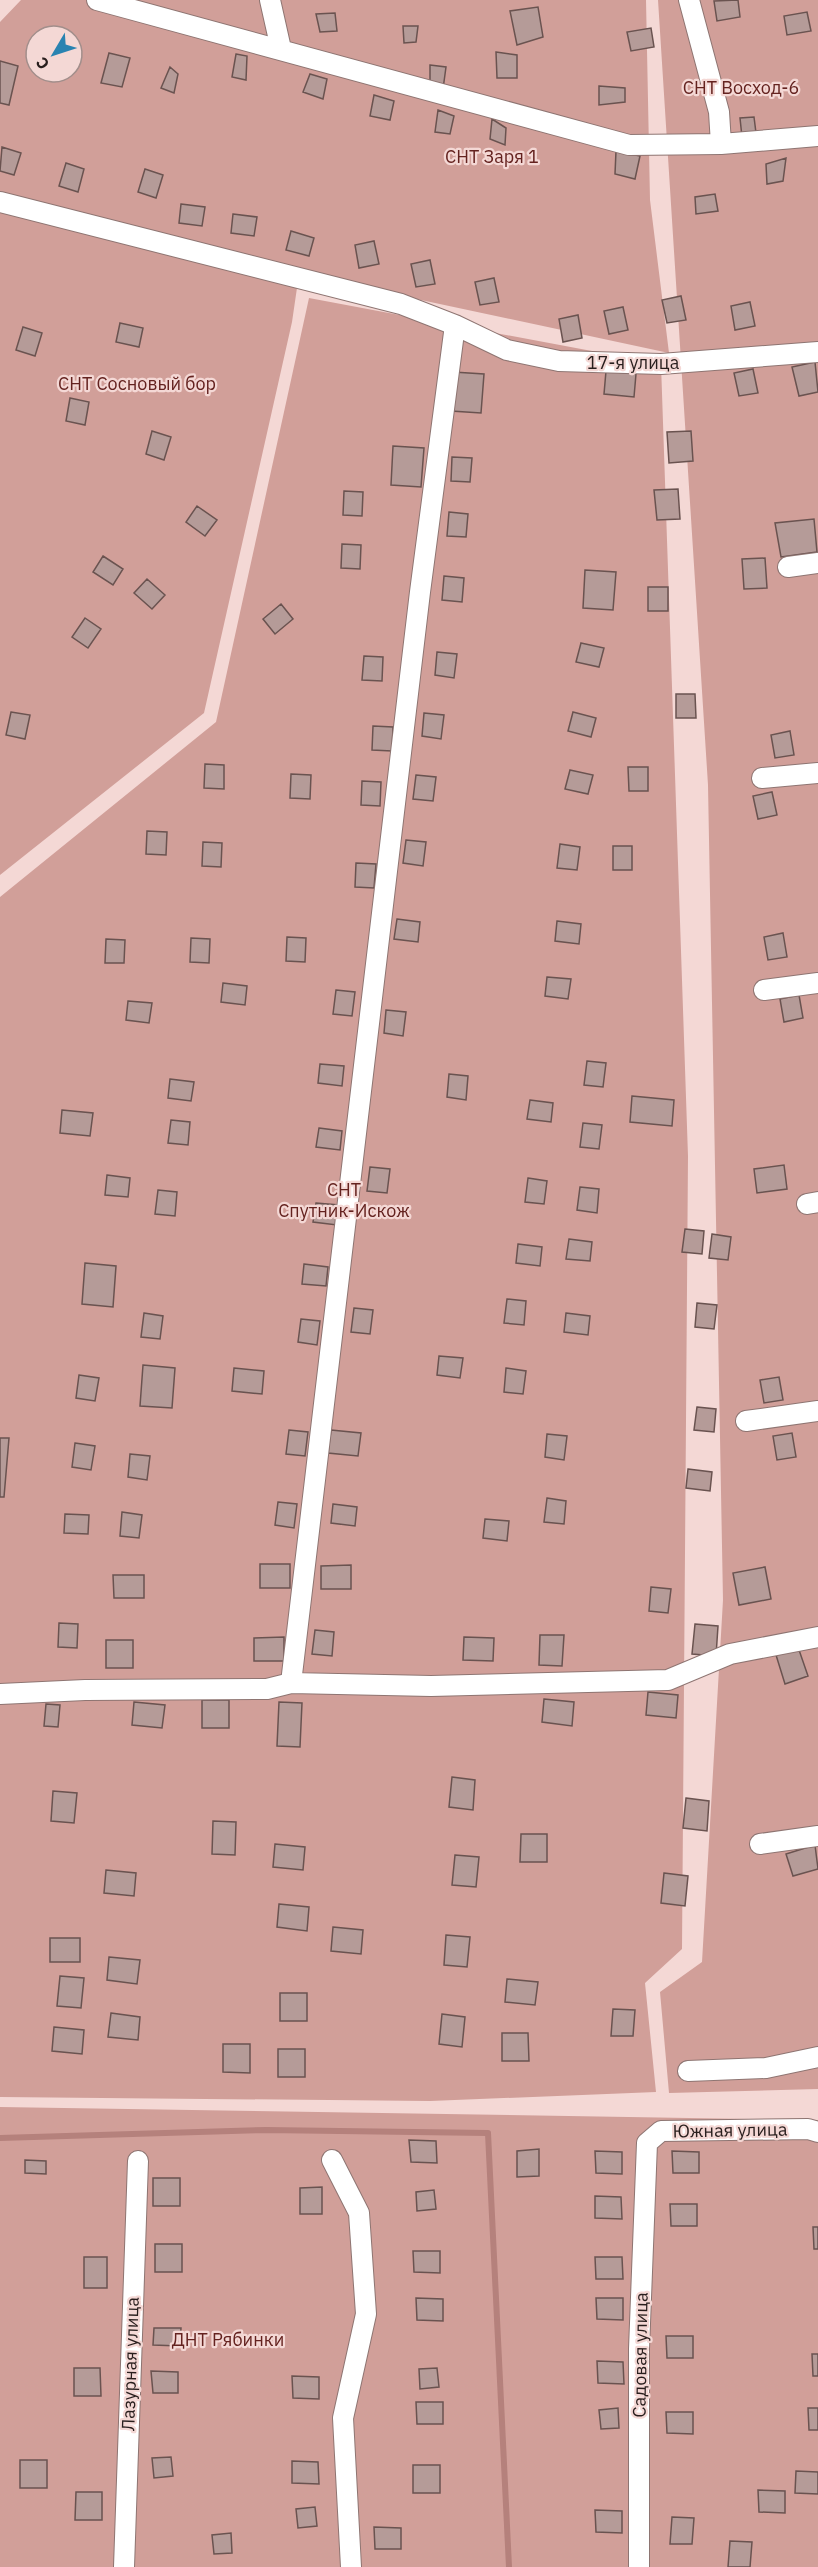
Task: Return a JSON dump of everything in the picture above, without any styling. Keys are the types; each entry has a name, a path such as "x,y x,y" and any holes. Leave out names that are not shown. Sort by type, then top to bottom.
{"street":[{"path":"97,0 629,145 721,144 818,136"},
{"path":"270,0 281,49"},
{"path":"689,0 719,112 721,144"},
{"name":"17-я улица","path":"0,202 401,304 455,325 507,351 559,361 661,364 818,352"},
{"path":"291,1683 420,592 455,325"},
{"path":"788,567 818,563"},
{"path":"762,778 818,773"},
{"path":"764,990 818,983"},
{"path":"746,1421 818,1411"},
{"path":"0,1694 85,1690 267,1689 291,1683 431,1686 668,1680 730,1654 818,1637"},
{"path":"760,1844 818,1836"},
{"path":"688,2071 766,2068 818,2057"},
{"name":"Южная улица","path":"647,2143 661,2131 808,2129 818,2132"},
{"name":"Садовая улица","path":"639,2567 639,2349 647,2143"},
{"path":"332,2160 359,2213 366,2314 343,2418 351,2567"},
{"name":"Лазурная улица","path":"124,2567 138,2161"}],"green space":[{"name":"СНТ Заря 1","path":"21,0 646,0 650,200 669,353 421,300 0,198 0,22"},
{"name":"СНТ Восход-6","path":"658,0 818,0 818,2089 669,2093 660,1992 702,1962 723,1600 708,785"},
{"name":"СНТ Сосновый бор","path":"0,207 298,281 292,322 204,713 0,875"},
{"name":"СНТ Спутник-Искож","path":"309,298 661,364 688,1156 682,1949 645,1983 656,2092 430,2101 0,2097 0,897 216,722"},
{"name":"ДНТ Рябинки","path":"0,2107 818,2120 818,2567 0,2567"}],"building":[{"path":"738,0 740,17 717,21 714,1"},
{"path":"538,7 543,37 517,45 510,11"},
{"path":"807,12 811,31 787,35 784,16"},
{"path":"335,13 337,31 320,32 316,14"},
{"path":"403,26 418,26 416,42 404,43"},
{"path":"651,28 654,47 631,51 627,32"},
{"path":"496,52 517,55 517,78 497,78"},
{"path":"109,53 130,58 122,87 101,83"},
{"path":"236,54 247,56 246,80 232,77"},
{"path":"0,61 18,66 9,105 0,103"},
{"path":"430,65 446,67 443,89 430,88"},
{"path":"170,67 178,74 174,93 161,88"},
{"path":"310,74 327,79 323,99 303,92"},
{"path":"599,86 625,88 625,102 599,105"},
{"path":"374,95 394,101 390,120 370,116"},
{"path":"438,110 454,116 450,134 435,132"},
{"path":"754,117 756,133 742,137 740,118"},
{"path":"492,119 506,128 505,145 490,139"},
{"path":"2,147 21,153 14,175 0,171"},
{"path":"616,151 640,156 635,179 615,174"},
{"path":"786,158 783,181 767,184 766,164"},
{"path":"66,163 84,169 78,192 59,186"},
{"path":"145,169 163,175 156,198 138,192"},
{"path":"715,194 718,211 696,214 695,197"},
{"path":"181,204 205,207 202,226 179,223"},
{"path":"233,214 257,217 254,236 231,233"},
{"path":"291,231 314,238 309,256 286,250"},
{"path":"374,241 379,264 359,268 355,245"},
{"path":"430,260 435,284 416,287 411,264"},
{"path":"494,278 499,302 480,305 475,282"},
{"path":"681,296 686,320 667,323 662,300"},
{"path":"750,302 755,326 735,330 731,306"},
{"path":"623,307 628,330 609,334 604,311"},
{"path":"578,315 582,338 563,342 559,319"},
{"path":"120,323 143,328 139,347 116,342"},
{"path":"23,327 42,333 35,356 16,350"},
{"path":"815,362 818,392 799,396 792,367"},
{"path":"753,369 758,393 739,396 734,373"},
{"path":"606,371 636,374 634,397 604,394"},
{"path":"453,372 484,374 481,413 451,411"},
{"path":"70,398 89,402 85,425 66,421"},
{"path":"152,431 171,437 164,460 146,454"},
{"path":"691,431 693,461 669,463 667,432"},
{"path":"393,446 424,448 421,487 391,485"},
{"path":"452,457 472,458 470,482 451,481"},
{"path":"678,489 680,519 657,520 654,490"},
{"path":"344,491 363,492 362,516 343,515"},
{"path":"197,506 217,520 205,536 186,522"},
{"path":"449,512 468,514 466,537 447,536"},
{"path":"814,519 817,552 781,557 775,523"},
{"path":"342,544 361,545 360,569 341,568"},
{"path":"103,556 123,569 113,585 93,572"},
{"path":"765,558 767,588 744,589 742,559"},
{"path":"585,570 616,572 613,610 583,608"},
{"path":"444,576 464,578 462,602 442,600"},
{"path":"147,579 165,595 152,609 134,593"},
{"path":"648,587 668,587 668,611 648,611"},
{"path":"281,604 293,619 275,634 263,619"},
{"path":"85,618 101,629 88,648 72,637"},
{"path":"581,643 604,648 599,667 576,662"},
{"path":"437,652 457,654 454,678 435,675"},
{"path":"364,656 383,657 382,681 362,680"},
{"path":"676,694 695,694 696,718 676,718"},
{"path":"11,712 30,715 25,739 6,735"},
{"path":"573,712 596,718 591,737 568,731"},
{"path":"424,713 444,715 441,739 422,736"},
{"path":"373,726 393,727 392,751 372,750"},
{"path":"790,731 794,755 775,758 771,735"},
{"path":"205,764 224,765 224,789 204,788"},
{"path":"628,767 648,767 648,791 629,791"},
{"path":"570,770 593,775 588,794 565,789"},
{"path":"291,774 311,775 310,799 290,798"},
{"path":"416,775 436,777 433,801 413,799"},
{"path":"362,781 381,782 380,806 361,805"},
{"path":"772,792 777,815 758,819 753,796"},
{"path":"147,831 167,832 166,855 146,854"},
{"path":"406,840 426,842 423,866 403,863"},
{"path":"203,842 222,843 221,867 202,866"},
{"path":"560,844 580,847 577,870 557,868"},
{"path":"613,846 632,846 632,870 613,870"},
{"path":"356,863 376,864 374,888 355,887"},
{"path":"397,919 420,922 418,942 394,939"},
{"path":"557,921 581,924 579,944 555,941"},
{"path":"783,933 787,957 768,960 764,937"},
{"path":"287,937 306,938 305,962 286,961"},
{"path":"191,938 210,939 209,963 190,962"},
{"path":"106,939 125,940 124,963 105,963"},
{"path":"547,977 571,979 568,999 545,996"},
{"path":"223,983 247,986 245,1005 221,1002"},
{"path":"336,990 355,992 352,1016 333,1014"},
{"path":"799,995 803,1018 784,1022 780,999"},
{"path":"128,1001 152,1003 149,1023 126,1020"},
{"path":"386,1010 406,1012 403,1036 384,1033"},
{"path":"587,1061 606,1063 603,1087 584,1085"},
{"path":"320,1064 344,1066 342,1086 318,1083"},
{"path":"449,1074 468,1076 466,1100 447,1097"},
{"path":"170,1079 194,1082 191,1101 168,1098"},
{"path":"632,1096 674,1100 672,1126 630,1122"},
{"path":"530,1100 553,1103 551,1122 527,1119"},
{"path":"62,1110 93,1113 90,1136 60,1133"},
{"path":"171,1120 190,1122 188,1145 168,1143"},
{"path":"583,1123 602,1125 599,1149 580,1147"},
{"path":"319,1128 342,1131 340,1150 316,1147"},
{"path":"784,1165 787,1189 757,1193 754,1169"},
{"path":"370,1167 390,1169 387,1193 367,1191"},
{"path":"107,1175 130,1178 128,1197 105,1195"},
{"path":"528,1178 547,1181 544,1204 525,1202"},
{"path":"580,1187 599,1189 597,1213 577,1210"},
{"path":"158,1190 177,1192 175,1216 155,1214"},
{"path":"316,1203 339,1205 337,1225 313,1222"},
{"path":"685,1229 704,1231 702,1254 682,1252"},
{"path":"712,1234 731,1237 728,1260 709,1258"},
{"path":"569,1239 592,1242 590,1261 566,1259"},
{"path":"518,1244 542,1247 540,1266 516,1263"},
{"path":"85,1263 116,1266 113,1307 82,1304"},
{"path":"304,1264 328,1267 326,1286 302,1284"},
{"path":"507,1299 526,1301 524,1325 504,1323"},
{"path":"697,1303 717,1305 714,1329 695,1327"},
{"path":"354,1308 373,1310 370,1334 351,1332"},
{"path":"144,1313 163,1316 160,1339 141,1337"},
{"path":"566,1313 590,1316 588,1335 564,1332"},
{"path":"301,1319 320,1321 317,1345 298,1342"},
{"path":"439,1356 463,1358 460,1378 437,1375"},
{"path":"143,1365 175,1368 172,1408 140,1406"},
{"path":"234,1368 264,1371 262,1394 232,1391"},
{"path":"506,1368 526,1371 523,1394 504,1392"},
{"path":"79,1375 99,1378 95,1401 76,1398"},
{"path":"779,1377 783,1400 764,1403 760,1380"},
{"path":"697,1407 716,1409 714,1432 694,1430"},
{"path":"289,1430 308,1432 305,1456 286,1454"},
{"path":"331,1430 361,1433 358,1456 328,1453"},
{"path":"792,1433 796,1457 777,1460 773,1436"},
{"path":"547,1434 567,1436 564,1460 545,1457"},
{"path":"0,1438 9,1438 4,1497 0,1497"},
{"path":"75,1443 95,1446 91,1470 72,1467"},
{"path":"130,1454 150,1456 147,1480 128,1477"},
{"path":"688,1469 712,1472 710,1491 686,1488"},
{"path":"547,1498 566,1501 564,1524 544,1522"},
{"path":"278,1502 297,1504 294,1528 275,1525"},
{"path":"333,1504 357,1507 355,1526 331,1523"},
{"path":"122,1512 142,1515 139,1538 120,1536"},
{"path":"65,1514 89,1515 88,1534 64,1533"},
{"path":"485,1519 509,1521 507,1541 483,1538"},
{"path":"260,1564 290,1564 290,1588 260,1588"},
{"path":"351,1565 351,1589 321,1589 321,1566"},
{"path":"765,1567 771,1599 739,1605 733,1573"},
{"path":"113,1575 144,1575 144,1598 114,1598"},
{"path":"651,1587 671,1589 668,1613 649,1611"},
{"path":"59,1623 78,1624 77,1648 58,1647"},
{"path":"695,1624 718,1626 716,1656 692,1654"},
{"path":"315,1630 334,1632 332,1656 312,1654"},
{"path":"540,1635 564,1635 562,1666 539,1665"},
{"path":"284,1637 284,1661 254,1661 254,1638"},
{"path":"464,1637 494,1638 493,1661 463,1660"},
{"path":"106,1640 133,1640 133,1668 106,1668"},
{"path":"798,1647 808,1676 785,1684 776,1655"},
{"path":"648,1692 678,1695 676,1718 646,1715"},
{"path":"544,1699 574,1702 572,1726 542,1722"},
{"path":"202,1700 229,1700 229,1728 202,1728"},
{"path":"134,1702 165,1705 162,1728 132,1725"},
{"path":"279,1702 302,1703 300,1747 277,1746"},
{"path":"46,1704 60,1705 58,1727 44,1726"},
{"path":"452,1777 475,1780 473,1810 449,1807"},
{"path":"53,1791 77,1793 74,1823 51,1821"},
{"path":"686,1798 709,1801 707,1831 683,1828"},
{"path":"213,1821 236,1822 235,1855 212,1854"},
{"path":"521,1834 547,1834 547,1862 520,1862"},
{"path":"275,1844 305,1847 303,1870 273,1867"},
{"path":"815,1845 818,1869 793,1876 786,1854"},
{"path":"455,1855 479,1857 476,1887 452,1885"},
{"path":"106,1870 136,1873 134,1896 104,1893"},
{"path":"664,1873 688,1876 685,1906 661,1903"},
{"path":"279,1904 309,1907 307,1931 277,1927"},
{"path":"333,1927 363,1930 361,1954 331,1951"},
{"path":"446,1935 470,1937 467,1967 444,1965"},
{"path":"50,1938 80,1938 80,1962 50,1962"},
{"path":"109,1957 140,1960 137,1984 107,1980"},
{"path":"60,1976 84,1978 81,2008 57,2006"},
{"path":"507,1979 538,1982 535,2005 505,2002"},
{"path":"280,1993 307,1993 307,2021 280,2021"},
{"path":"613,2009 635,2010 633,2036 611,2036"},
{"path":"111,2013 140,2017 138,2040 108,2037"},
{"path":"442,2014 465,2017 462,2047 439,2044"},
{"path":"54,2027 84,2030 82,2054 52,2051"},
{"path":"502,2033 528,2033 529,2061 502,2061"},
{"path":"223,2044 250,2044 250,2073 223,2072"},
{"path":"278,2049 305,2049 305,2077 278,2077"},
{"path":"409,2140 436,2141 437,2163 411,2162"},
{"path":"539,2149 539,2176 517,2177 517,2151"},
{"path":"595,2151 622,2152 622,2174 596,2173"},
{"path":"672,2151 699,2152 699,2173 673,2173"},
{"path":"25,2160 46,2161 46,2174 25,2173"},
{"path":"153,2178 180,2178 180,2206 153,2206"},
{"path":"322,2187 322,2214 300,2214 300,2188"},
{"path":"434,2190 436,2209 417,2211 416,2192"},
{"path":"595,2196 621,2197 622,2219 595,2218"},
{"path":"670,2204 697,2204 697,2226 671,2226"},
{"path":"813,2227 818,2227 818,2249 814,2249"},
{"path":"155,2244 182,2244 182,2272 155,2272"},
{"path":"413,2251 440,2251 440,2273 414,2272"},
{"path":"84,2257 107,2257 107,2288 84,2288"},
{"path":"595,2257 622,2257 623,2279 596,2279"},
{"path":"416,2298 443,2299 443,2321 417,2320"},
{"path":"596,2298 623,2298 623,2320 597,2319"},
{"path":"154,2328 181,2328 180,2346 153,2345"},
{"path":"666,2336 693,2336 693,2358 667,2358"},
{"path":"812,2354 818,2354 818,2376 813,2376"},
{"path":"597,2361 623,2362 624,2384 598,2383"},
{"path":"74,2368 100,2368 101,2396 74,2396"},
{"path":"437,2368 439,2387 420,2389 419,2369"},
{"path":"151,2371 178,2372 178,2393 153,2393"},
{"path":"292,2376 319,2377 319,2399 293,2398"},
{"path":"416,2402 443,2402 443,2424 417,2424"},
{"path":"618,2408 619,2428 601,2429 599,2410"},
{"path":"808,2408 818,2408 818,2430 809,2430"},
{"path":"666,2412 693,2412 693,2434 667,2433"},
{"path":"171,2457 173,2476 154,2478 152,2458"},
{"path":"20,2460 47,2460 47,2488 20,2488"},
{"path":"292,2461 318,2462 319,2484 292,2483"},
{"path":"413,2465 440,2465 440,2493 413,2493"},
{"path":"796,2471 818,2472 818,2494 795,2493"},
{"path":"758,2490 785,2491 785,2513 759,2512"},
{"path":"76,2492 102,2492 102,2520 75,2520"},
{"path":"315,2507 317,2526 298,2528 296,2509"},
{"path":"595,2510 622,2511 622,2533 596,2532"},
{"path":"672,2517 694,2518 692,2544 670,2544"},
{"path":"374,2527 401,2528 401,2549 375,2549"},
{"path":"231,2533 232,2553 214,2554 212,2535"},
{"path":"730,2541 752,2542 750,2567 728,2567"}],"waterway":[{"path":"0,2138 266,2130 488,2133 509,2567"}]}
